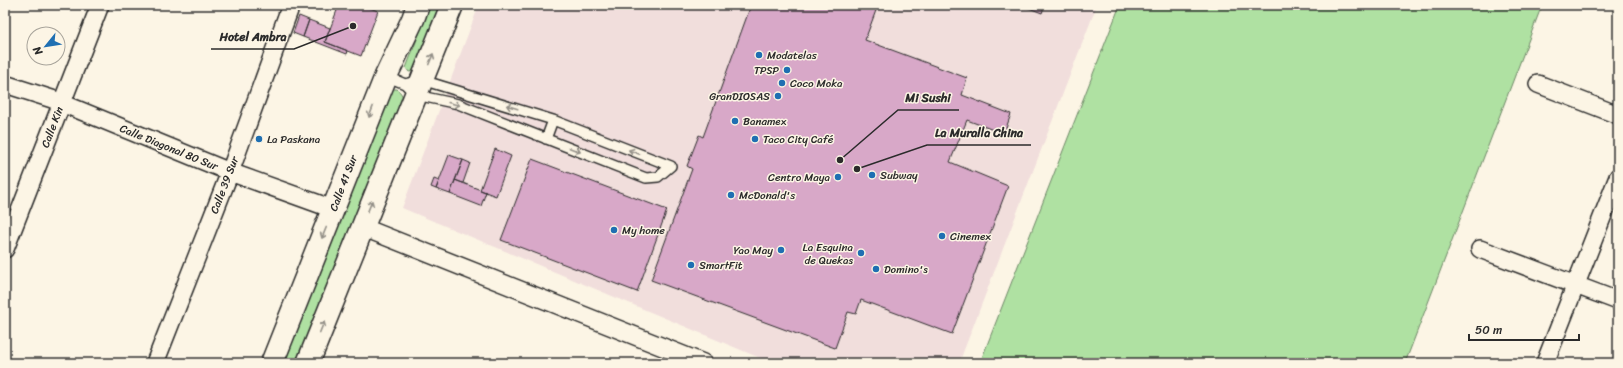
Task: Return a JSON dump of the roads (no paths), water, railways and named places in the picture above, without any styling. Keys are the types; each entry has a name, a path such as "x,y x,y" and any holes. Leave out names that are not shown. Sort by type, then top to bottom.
{"main road":[{"name":"Calle 41 Sur","path":"272,363 386,76 418,5"},
{"path":"308,363 362,227 414,87 452,5"}],"street":[{"name":"Calle Kin","path":"5,250 100,5"},
{"name":"Calle 39 Sur","path":"155,363 230,172 291,5"},
{"name":"Calle Diagonal 80 Sur","path":"5,84 61,103 230,172 333,209"},
{"path":"1538,84 1618,115"},
{"path":"1545,363 1618,177"},
{"path":"362,227 703,363"},
{"path":"1480,249 1618,301"}],"lane":[{"path":"386,76 414,87 458,104 646,178 658,178 671,166 553,120 414,87"},
{"path":"546,139 553,120"}],"place":[{"name":"Hotel Ambra","path":"353,26"},
{"name":"Modatelas","path":"759,55"},
{"name":"TPSP","path":"787,70"},
{"name":"Coco Moka","path":"782,83"},
{"name":"GranDIOSAS","path":"778,96"},
{"name":"Banamex","path":"735,121"},
{"name":"La Paskana","path":"259,139"},
{"name":"Taco City Café","path":"755,139"},
{"name":"Mi Sushi","path":"840,160"},
{"name":"La Muralla China","path":"857,169"},
{"name":"Subway","path":"872,175"},
{"name":"Centro Maya","path":"838,177"},
{"name":"McDonald's","path":"731,195"},
{"name":"My home","path":"614,230"},
{"name":"Cinemex","path":"942,236"},
{"name":"Yao May","path":"781,250"},
{"name":"La Esquina de Quekas","path":"861,253"},
{"name":"SmartFit","path":"691,265"},
{"name":"Domino's","path":"876,269"}]}
